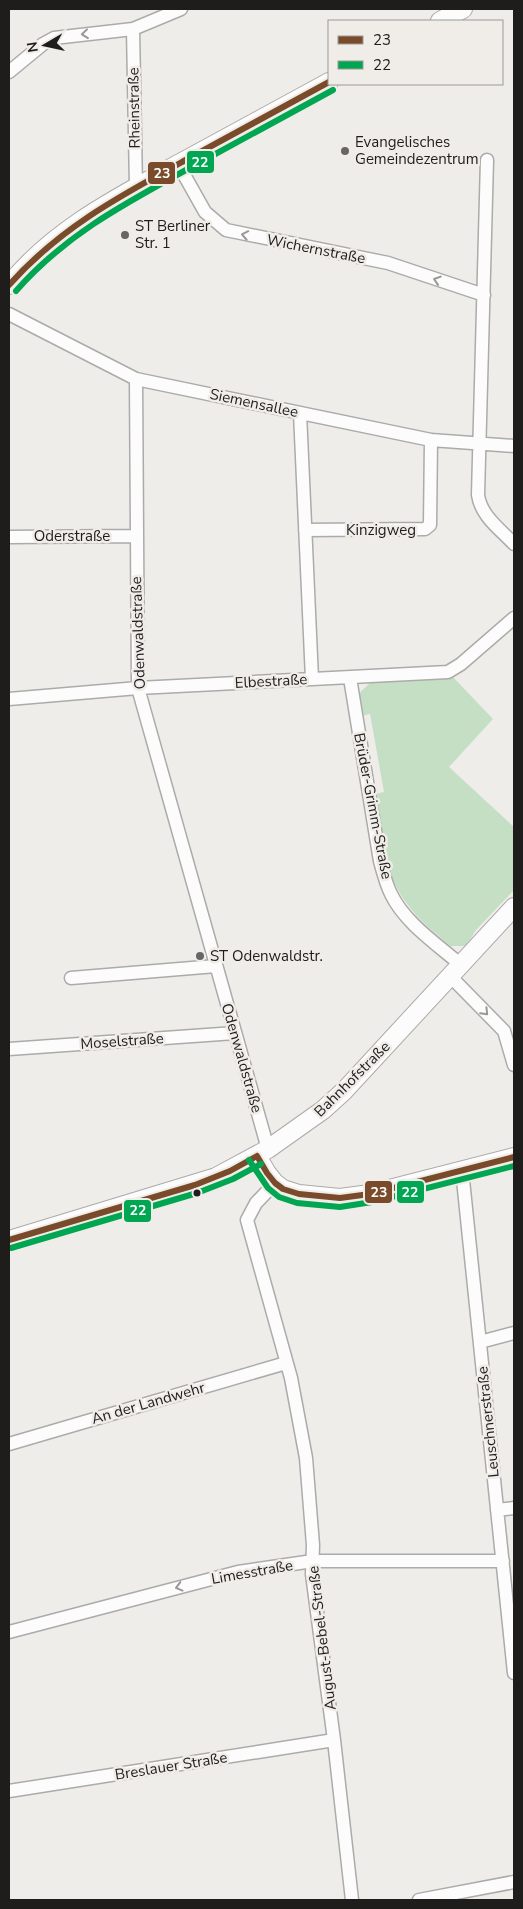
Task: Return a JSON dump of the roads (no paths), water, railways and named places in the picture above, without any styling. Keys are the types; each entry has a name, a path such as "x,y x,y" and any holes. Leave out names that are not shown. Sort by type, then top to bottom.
{"street":[{"path":"9,72 42,44 54,38 133,29 181,9"},
{"path":"442,20 463,9"},
{"name":"Rheinstraße","path":"133,29 136,188"},
{"path":"9,285 26,265 55,239 87,217 178,164 328,83"},
{"path":"487,160 480,505 483,512 514,544"},
{"name":"Wichernstraße","path":"178,164 205,212 226,230 388,263 484,295"},
{"name":"Siemensallee","path":"9,314 136,379 431,440 514,446"},
{"name":"Odenwaldstraße","path":"136,379 138,688 235,1033 263,1153"},
{"path":"300,413 312,679"},
{"name":"Kinzigweg","path":"306,530 425,529 430,525 431,440"},
{"name":"Oderstraße","path":"9,537 136,536"},
{"name":"Elbestraße","path":"9,699 138,688 448,672 461,664 514,618"},
{"name":"Brüder-Grimm-Straße","path":"350,678 380,861 386,881 392,895 407,917 456,971 504,1031 514,1065"},
{"name":"Bahnhofstraße","path":"9,1240 195,1185 230,1171 263,1153 324,1110 514,907"},
{"path":"71,978 216,966"},
{"name":"Moselstraße","path":"9,1049 235,1033"},
{"path":"263,1153 275,1182 289,1192 349,1198 514,1157"},
{"name":"Leuschnerstraße","path":"462,1170 514,1673"},
{"name":"August-Bebel-Straße","path":"275,1182 256,1203 247,1220 286,1363 299,1416 306,1458 313,1545 312,1574 334,1740 352,1900"},
{"path":"480,1342 514,1333"},
{"name":"An der Landwehr","path":"9,1444 286,1363"},
{"path":"497,1510 514,1508"},
{"name":"Limesstraße","path":"9,1632 238,1572 313,1562 503,1561"},
{"name":"Breslauer Straße","path":"9,1791 334,1740"},
{"path":"419,1900 514,1882"}],"place":[{"name":"Evangelisches Gemeindezentrum","path":"345,151"},
{"name":"ST Berliner Str. 1","path":"125,235"},
{"name":"ST Odenwaldstr.","path":"200,956"}]}
